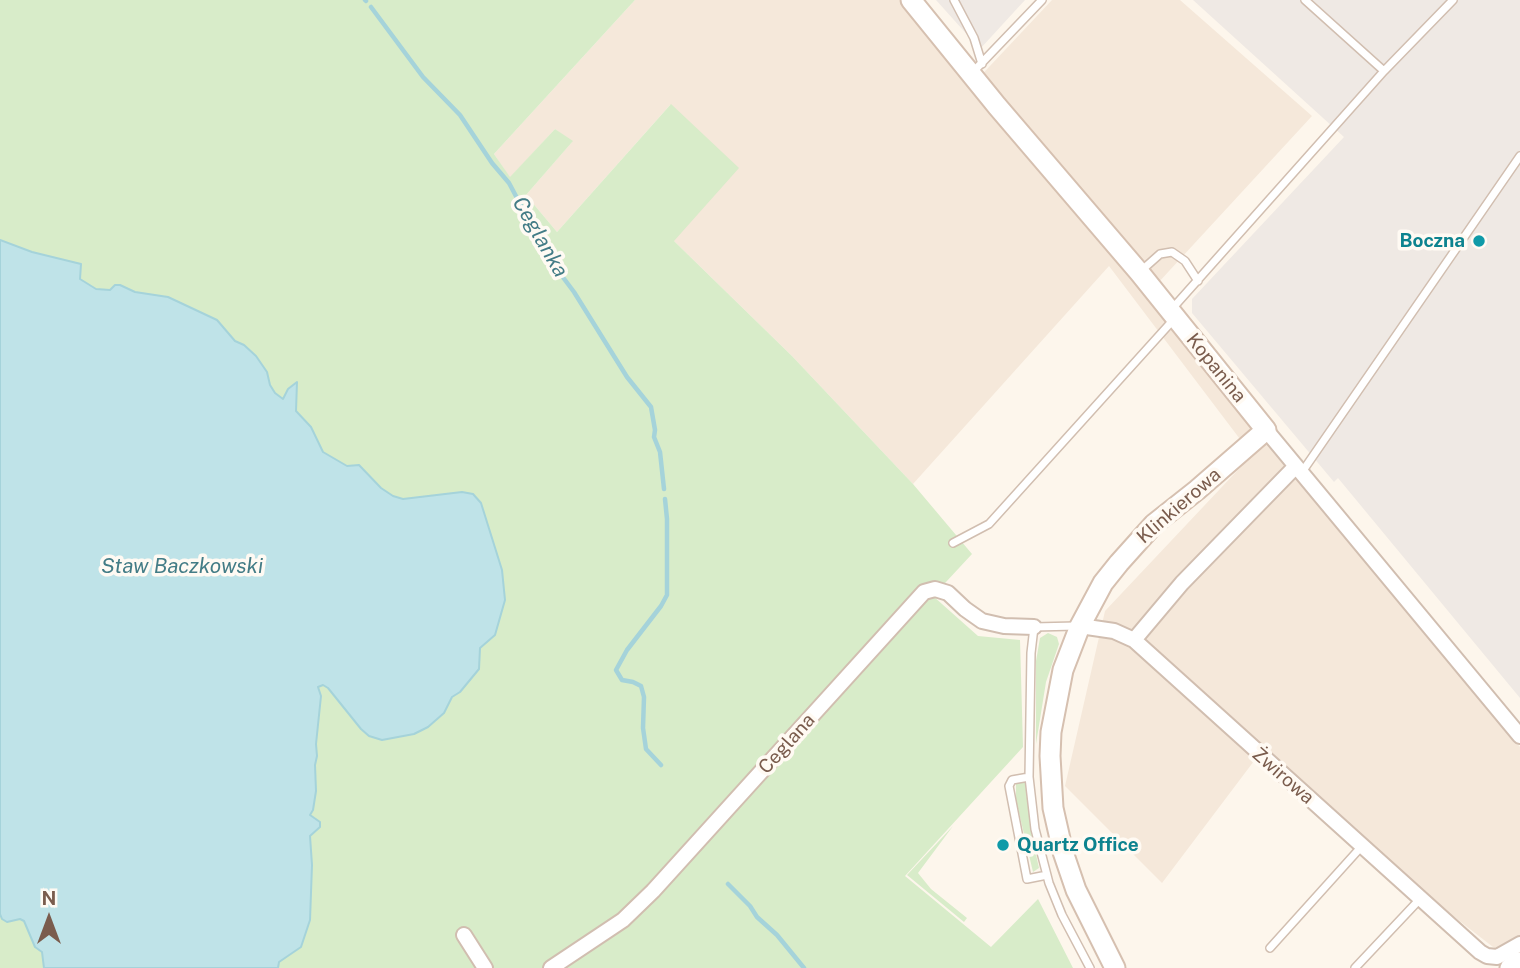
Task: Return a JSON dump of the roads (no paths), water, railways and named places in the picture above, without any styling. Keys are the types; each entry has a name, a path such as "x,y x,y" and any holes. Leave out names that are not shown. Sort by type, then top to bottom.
{"street":[{"name":"Kopanina","path":"911,0 977,69 1266,430 1520,736"},
{"name":"Klinkierowa","path":"1115,968 1082,905 1063,852 1053,808 1050,756 1054,708 1063,670 1080,626 1104,583 1136,542 1266,430"},
{"path":"1134,640 1176,590 1299,469"},
{"name":"Ceglana","path":"551,968 623,920 653,891 924,593 935,589 948,593 982,621 1004,626 1034,627"},
{"name":"Żwirowa","path":"1080,626 1114,631 1134,640 1476,949 1487,956 1497,957 1520,944"},
{"path":"464,935 485,968"},
{"name":"Klinkierowa","path":"1105,947 1123,968"},
{"path":"1510,968 1520,962"}],"lane":[{"path":"954,0 974,38 977,69"},
{"path":"977,69 1042,0"},
{"path":"1305,0 1384,71"},
{"path":"953,543 989,524 1173,314 1198,281 1384,71 1453,0"},
{"path":"1299,469 1520,156"},
{"path":"1139,272 1160,254 1172,252 1185,261 1198,281"},
{"path":"1080,626 1034,627 1031,653 1029,777 1035,829 1047,875 1062,915 1090,968"},
{"path":"1029,777 1012,780 1009,786 1027,879 1047,875"},
{"path":"1270,948 1363,845"},
{"path":"1355,968 1420,899"}],"water":[{"name":"Staw Baczkowski","path":"0,240 32,252 81,264 80,279 96,289 110,290 115,285 120,285 135,292 168,297 217,320 235,341 256,356 267,372 275,393 283,399 288,389 297,382 296,411 311,427 323,452 347,466 359,465 381,488 393,496 403,499 462,492 473,494 481,503 502,570 505,600 495,635 480,648 479,669 460,692 452,697 444,713 428,727 414,734 382,740 369,736 361,729 328,688 323,685 318,687 321,696 316,744 316,791 310,815 320,822 320,827 310,836 310,920 301,947 279,962 278,968 44,968 42,952 35,947 24,921 20,919 7,922 0,914"}],"waterway":[{"name":"Ceglanka","path":"371,7 423,77 460,115 509,183 550,260 574,292 627,377 651,407 664,489"},
{"name":"Ceglanka","path":"661,765 646,749 643,728 644,697 641,686 622,680 616,670 627,650 667,595 665,499"},
{"name":"Ceglanka","path":"728,884 777,935 804,968"}],"place":[{"name":"Boczna","path":"1479,241"},
{"name":"Quartz Office","path":"1003,845"}]}
